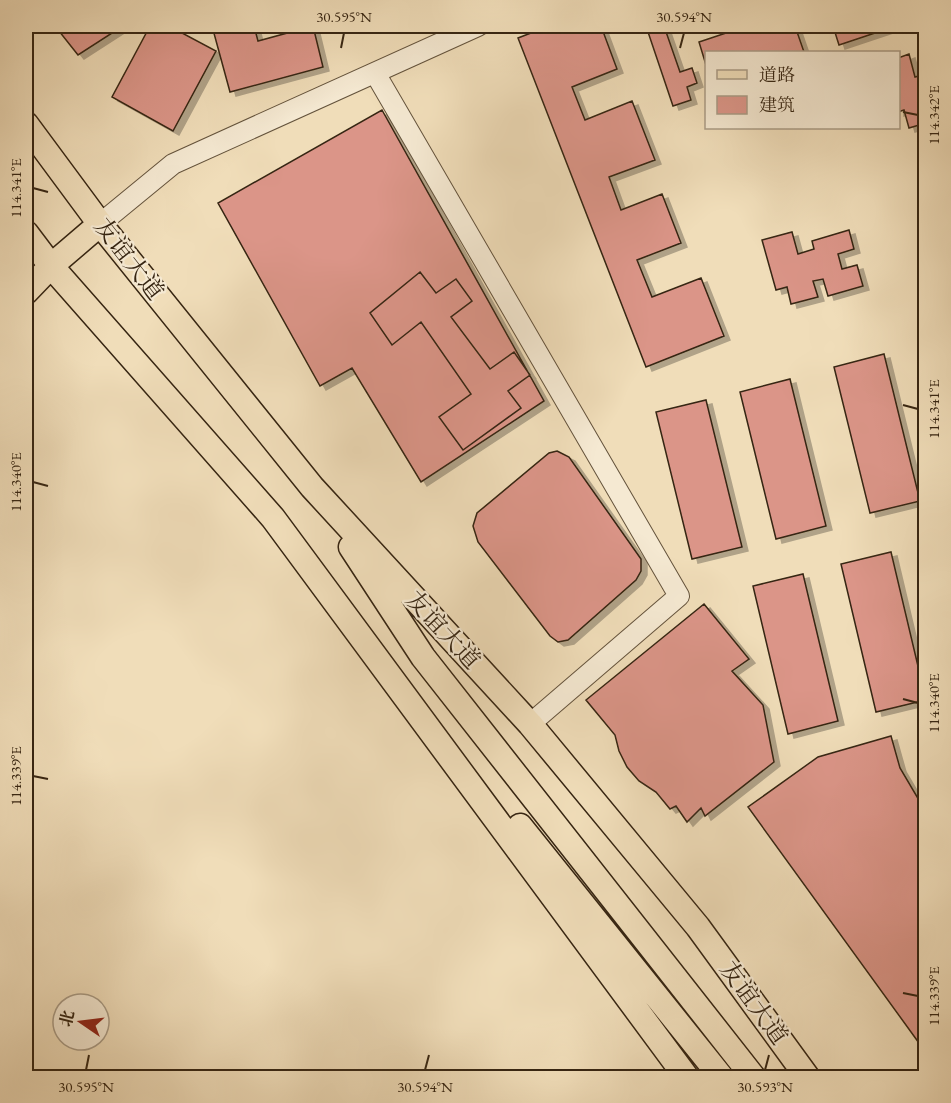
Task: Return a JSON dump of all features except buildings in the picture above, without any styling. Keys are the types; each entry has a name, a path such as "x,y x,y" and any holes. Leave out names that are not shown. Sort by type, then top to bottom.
{"main road":[{"name":"友谊大道","path":"26,124 100,224 312,488 530,724 698,927 808,1077"},
{"name":"友谊大道","path":"26,141 72,186"},
{"path":"26,292 51,266 100,224"},
{"path":"27,234 51,266 273,518 722,1077"},
{"path":"312,488 423,657 754,1077"},
{"path":"273,518 687,1077"}],"street":[{"path":"100,224 173,164 478,26"},
{"path":"375,73 679,596 530,724"}]}
